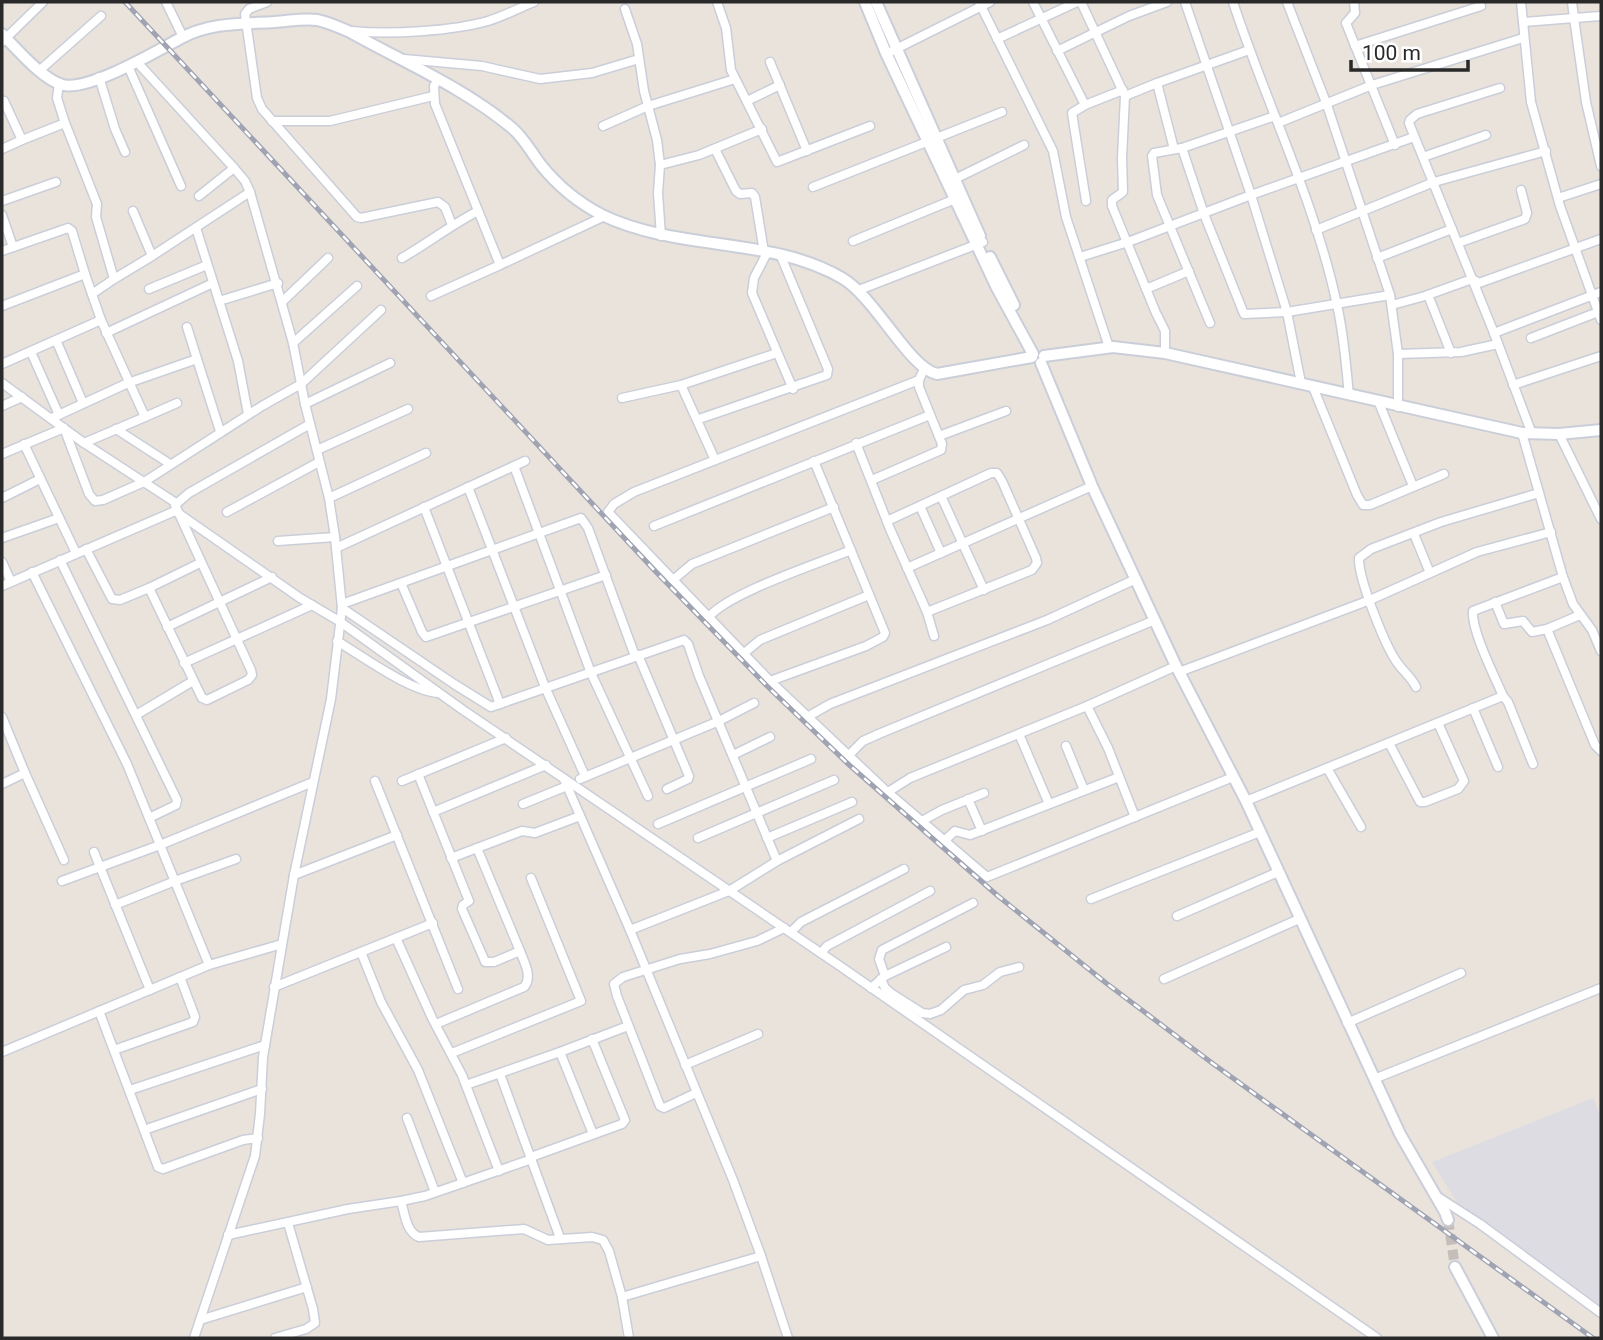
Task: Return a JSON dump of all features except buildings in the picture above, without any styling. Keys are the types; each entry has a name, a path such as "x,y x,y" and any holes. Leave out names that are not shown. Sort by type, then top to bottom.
{"street":[{"path":"43,2 3,38 59,84 73,85 99,77 133,64 183,37 229,23 310,20 326,22 348,31 479,103 509,125 564,189 605,216 662,236 794,256 828,270 859,290 924,369 937,374 1037,356 1109,347 1165,353 1379,403 1527,433 1601,430"},
{"path":"166,2 183,37"},
{"path":"267,2 246,11 257,98 262,109 357,217 438,202 445,208 452,225"},
{"path":"348,31 371,33 459,26 488,21 534,2"},
{"path":"717,2 724,22 729,61 735,79 777,162 870,126"},
{"path":"864,2 891,51 932,139 980,243 997,288 1037,356 1092,486 1178,669 1246,801 1347,1023 1412,1156 1448,1220"},
{"path":"876,2 891,51"},
{"path":"891,51 980,4 990,2"},
{"path":"1033,2 1085,105"},
{"path":"997,39 1079,2 1097,33 1124,93 1123,192 1112,201 1114,211 1166,331 1165,353"},
{"path":"1057,51 1129,16 1167,2"},
{"path":"1185,2 1251,195 1287,312 1301,383"},
{"path":"1233,2 1316,230 1337,305 1349,396"},
{"path":"1287,2 1327,105 1390,295 1398,354 1398,407"},
{"path":"1354,2 1355,13 1346,23 1395,145"},
{"path":"1521,2 1530,93 1574,249 1597,294 1600,316 1531,338"},
{"path":"1573,2 1586,102 1601,166"},
{"path":"980,4 1053,151 1066,217 1109,347"},
{"path":"1355,46 1481,6"},
{"path":"625,9 639,59 660,165 662,236"},
{"path":"40,71 101,16"},
{"path":"1523,22 1601,16"},
{"path":"1210,323 1157,195 1152,156 1154,153 1327,105 1372,85 1524,38"},
{"path":"1086,201 1072,113 1085,105 1249,50"},
{"path":"401,59 482,66 540,79 592,73 639,59"},
{"path":"770,62 807,151"},
{"path":"133,64 234,167 250,192 283,301 329,498 337,548 341,613 331,699 274,987 261,1072 262,1089 255,1156 194,1338"},
{"path":"133,64 181,186"},
{"path":"99,77 125,152"},
{"path":"438,79 433,96 500,265"},
{"path":"603,127 649,106 735,79"},
{"path":"1157,83 1178,148 1243,313 1287,312 1390,295"},
{"path":"59,84 57,98 97,204 96,217 114,279"},
{"path":"747,101 780,85"},
{"path":"1500,88 1413,117 1409,123 1513,385 1563,577 1573,604 1592,630 1601,651"},
{"path":"272,121 330,121 433,96"},
{"path":"4,100 22,140"},
{"path":"813,187 1002,112"},
{"path":"2,149 65,123"},
{"path":"660,165 699,155 762,129"},
{"path":"1423,157 1486,135"},
{"path":"1080,257 1170,227 1414,137"},
{"path":"932,139 955,179 959,198"},
{"path":"955,179 1024,145"},
{"path":"715,149 736,191 740,194 752,193 755,197 766,252 754,278 752,293 793,389"},
{"path":"1316,230 1434,182 1546,151"},
{"path":"199,196 234,167"},
{"path":"2,201 56,181"},
{"path":"1558,198 1601,184"},
{"path":"1458,243 1525,219 1527,213 1521,190"},
{"path":"92,294 250,192"},
{"path":"853,241 959,198"},
{"path":"133,211 152,256"},
{"path":"402,258 478,211"},
{"path":"2,215 13,247"},
{"path":"431,296 605,216"},
{"path":"2,251 68,228 72,232 101,320 145,417"},
{"path":"196,228 238,361 248,414"},
{"path":"1377,258 1452,229"},
{"path":"1392,305 1472,279 1479,283 1601,239"},
{"path":"859,290 980,243"},
{"path":"699,419 793,389 825,377 828,372 780,254"},
{"path":"283,301 328,258"},
{"path":"149,289 207,265"},
{"path":"1146,289 1189,271"},
{"path":"2,306 85,274"},
{"path":"106,332 213,283"},
{"path":"219,301 278,283"},
{"path":"293,344 357,285"},
{"path":"1494,333 1597,294"},
{"path":"1428,295 1451,353"},
{"path":"31,352 89,494 94,501 103,500 144,482 220,431 302,384 381,310"},
{"path":"2,365 101,320"},
{"path":"187,327 220,431"},
{"path":"56,340 83,403"},
{"path":"1398,354 1451,353 1498,344"},
{"path":"622,398 681,385 777,353"},
{"path":"1513,385 1601,356"},
{"path":"56,416 128,383 197,359"},
{"path":"305,404 390,362"},
{"path":"872,480 940,451 942,444 919,380 924,369"},
{"path":"919,380 634,492 608,510 612,518 770,681 888,792 984,876 989,878 1233,777"},
{"path":"2,383 56,416"},
{"path":"681,385 716,460"},
{"path":"1313,387 1361,503 1367,505 1444,474"},
{"path":"2,406 22,397"},
{"path":"84,443 177,403"},
{"path":"1379,403 1413,486"},
{"path":"317,450 408,409"},
{"path":"939,436 1006,411"},
{"path":"654,526 930,415"},
{"path":"2,586 176,507 189,493 310,424"},
{"path":"64,428 144,482 312,605 341,613 491,707 681,639 686,641 777,861"},
{"path":"2,454 64,428"},
{"path":"116,429 170,464"},
{"path":"1559,433 1601,519"},
{"path":"856,443 927,612 934,636"},
{"path":"24,444 76,553"},
{"path":"329,498 426,453"},
{"path":"337,548 525,461"},
{"path":"770,681 866,646 883,637 883,628 814,461"},
{"path":"227,512 319,462"},
{"path":"514,466 591,673 648,796"},
{"path":"887,521 995,472 1000,476 1019,519 1037,563 1032,570 927,612"},
{"path":"2,498 40,479"},
{"path":"908,568 1092,486"},
{"path":"468,487 545,687 577,781 580,816 738,1192 788,1338"},
{"path":"1416,687 1410,676 1398,665 1368,601 1359,558 1371,549 1441,523 1539,493"},
{"path":"941,496 984,590"},
{"path":"920,506 941,553"},
{"path":"149,588 193,681 205,700 250,678 251,670 176,507"},
{"path":"424,507 500,704"},
{"path":"673,580 692,564 834,508"},
{"path":"2,538 59,517"},
{"path":"341,613 401,583 538,532 583,519 636,655 689,776 685,781 667,789"},
{"path":"888,792 909,778 1178,669 1368,601 1495,547 1551,533"},
{"path":"1414,534 1430,573"},
{"path":"278,541 335,537"},
{"path":"86,549 113,600 120,600 149,588 200,563"},
{"path":"708,618 717,607 744,593 851,550"},
{"path":"61,560 177,802 149,818"},
{"path":"2,562 11,582"},
{"path":"32,572 127,764 209,965"},
{"path":"401,583 425,636 606,575"},
{"path":"167,627 272,577"},
{"path":"1533,764 1473,621 1474,611 1563,577"},
{"path":"809,716 830,704 1047,620 1136,579"},
{"path":"743,654 760,640 869,596"},
{"path":"1494,602 1504,624 1522,621 1532,632 1548,629 1580,615"},
{"path":"184,663 238,641 312,605"},
{"path":"341,613 441,694 563,777 577,781 791,929 877,982 1377,1338"},
{"path":"849,755 868,739 1155,620"},
{"path":"1548,629 1595,746 1601,751"},
{"path":"337,641 407,684 425,692 441,694"},
{"path":"136,715 193,681"},
{"path":"1246,801 1503,696"},
{"path":"523,804 719,721 754,703"},
{"path":"1087,706 1135,817"},
{"path":"1473,708 1498,767"},
{"path":"2,717 64,860"},
{"path":"1389,743 1420,802 1458,789 1464,781 1438,723"},
{"path":"1019,734 1049,804"},
{"path":"733,755 770,737"},
{"path":"402,781 506,738"},
{"path":"1066,746 1084,790"},
{"path":"658,824 811,759"},
{"path":"433,812 546,765"},
{"path":"1327,768 1361,827"},
{"path":"2,784 25,773"},
{"path":"418,774 469,901 462,909 484,959 494,962 520,951"},
{"path":"944,841 954,831 967,836 1119,777"},
{"path":"698,838 834,780"},
{"path":"375,781 458,989"},
{"path":"62,881 160,845 313,782"},
{"path":"920,821 984,793"},
{"path":"968,800 982,831"},
{"path":"767,838 852,802"},
{"path":"451,858 522,831 535,833 580,816"},
{"path":"630,930 732,888 777,861 859,819"},
{"path":"1091,899 1260,832"},
{"path":"295,875 397,835"},
{"path":"436,1024 527,985 528,976 520,951 477,848"},
{"path":"94,852 150,990"},
{"path":"115,905 236,859"},
{"path":"696,1093 662,1107 614,986 623,977 689,957 757,942 791,929 904,869"},
{"path":"1177,916 1278,872"},
{"path":"452,1053 581,1001 531,878"},
{"path":"823,950 930,891"},
{"path":"877,982 882,950 973,903"},
{"path":"1164,979 1299,919"},
{"path":"274,987 433,923"},
{"path":"396,938 452,1053 499,1171"},
{"path":"2,1052 209,965 282,944"},
{"path":"877,982 946,947"},
{"path":"361,953 381,1002 432,1100 463,1183"},
{"path":"877,982 922,1013 930,1014 941,1010 964,990 983,985 998,974 1019,967"},
{"path":"1347,1023 1461,973"},
{"path":"114,1050 194,1022 195,1017 180,977"},
{"path":"1374,1079 1601,988"},
{"path":"99,1012 156,1164 163,1169 243,1140 258,1138"},
{"path":"466,1085 628,1026"},
{"path":"685,1065 758,1034"},
{"path":"228,1235 435,1192 499,1171 622,1124 625,1120 592,1040"},
{"path":"130,1090 265,1045"},
{"path":"560,1052 593,1134"},
{"path":"500,1074 560,1238"},
{"path":"144,1130 262,1089"},
{"path":"407,1118 435,1192"},
{"path":"1436,1196 1480,1224 1601,1312"},
{"path":"401,1201 411,1231 419,1237 524,1229 543,1239 592,1237 605,1242 610,1251 622,1297 629,1338"},
{"path":"275,1338 306,1329 314,1323 307,1287 288,1223"},
{"path":"622,1297 761,1256"},
{"path":"1455,1267 1493,1338"},
{"path":"200,1320 307,1287"}],"shaded area":[{"path":"1593,1098 1601,1116 1601,1313 1467,1219 1432,1162"}],"tunnel":[{"path":"1448,1220 1455,1267"}],"railway":[{"path":"125,2 655,571 767,686 847,763 998,896 1106,983 1212,1063 1593,1338"}]}
